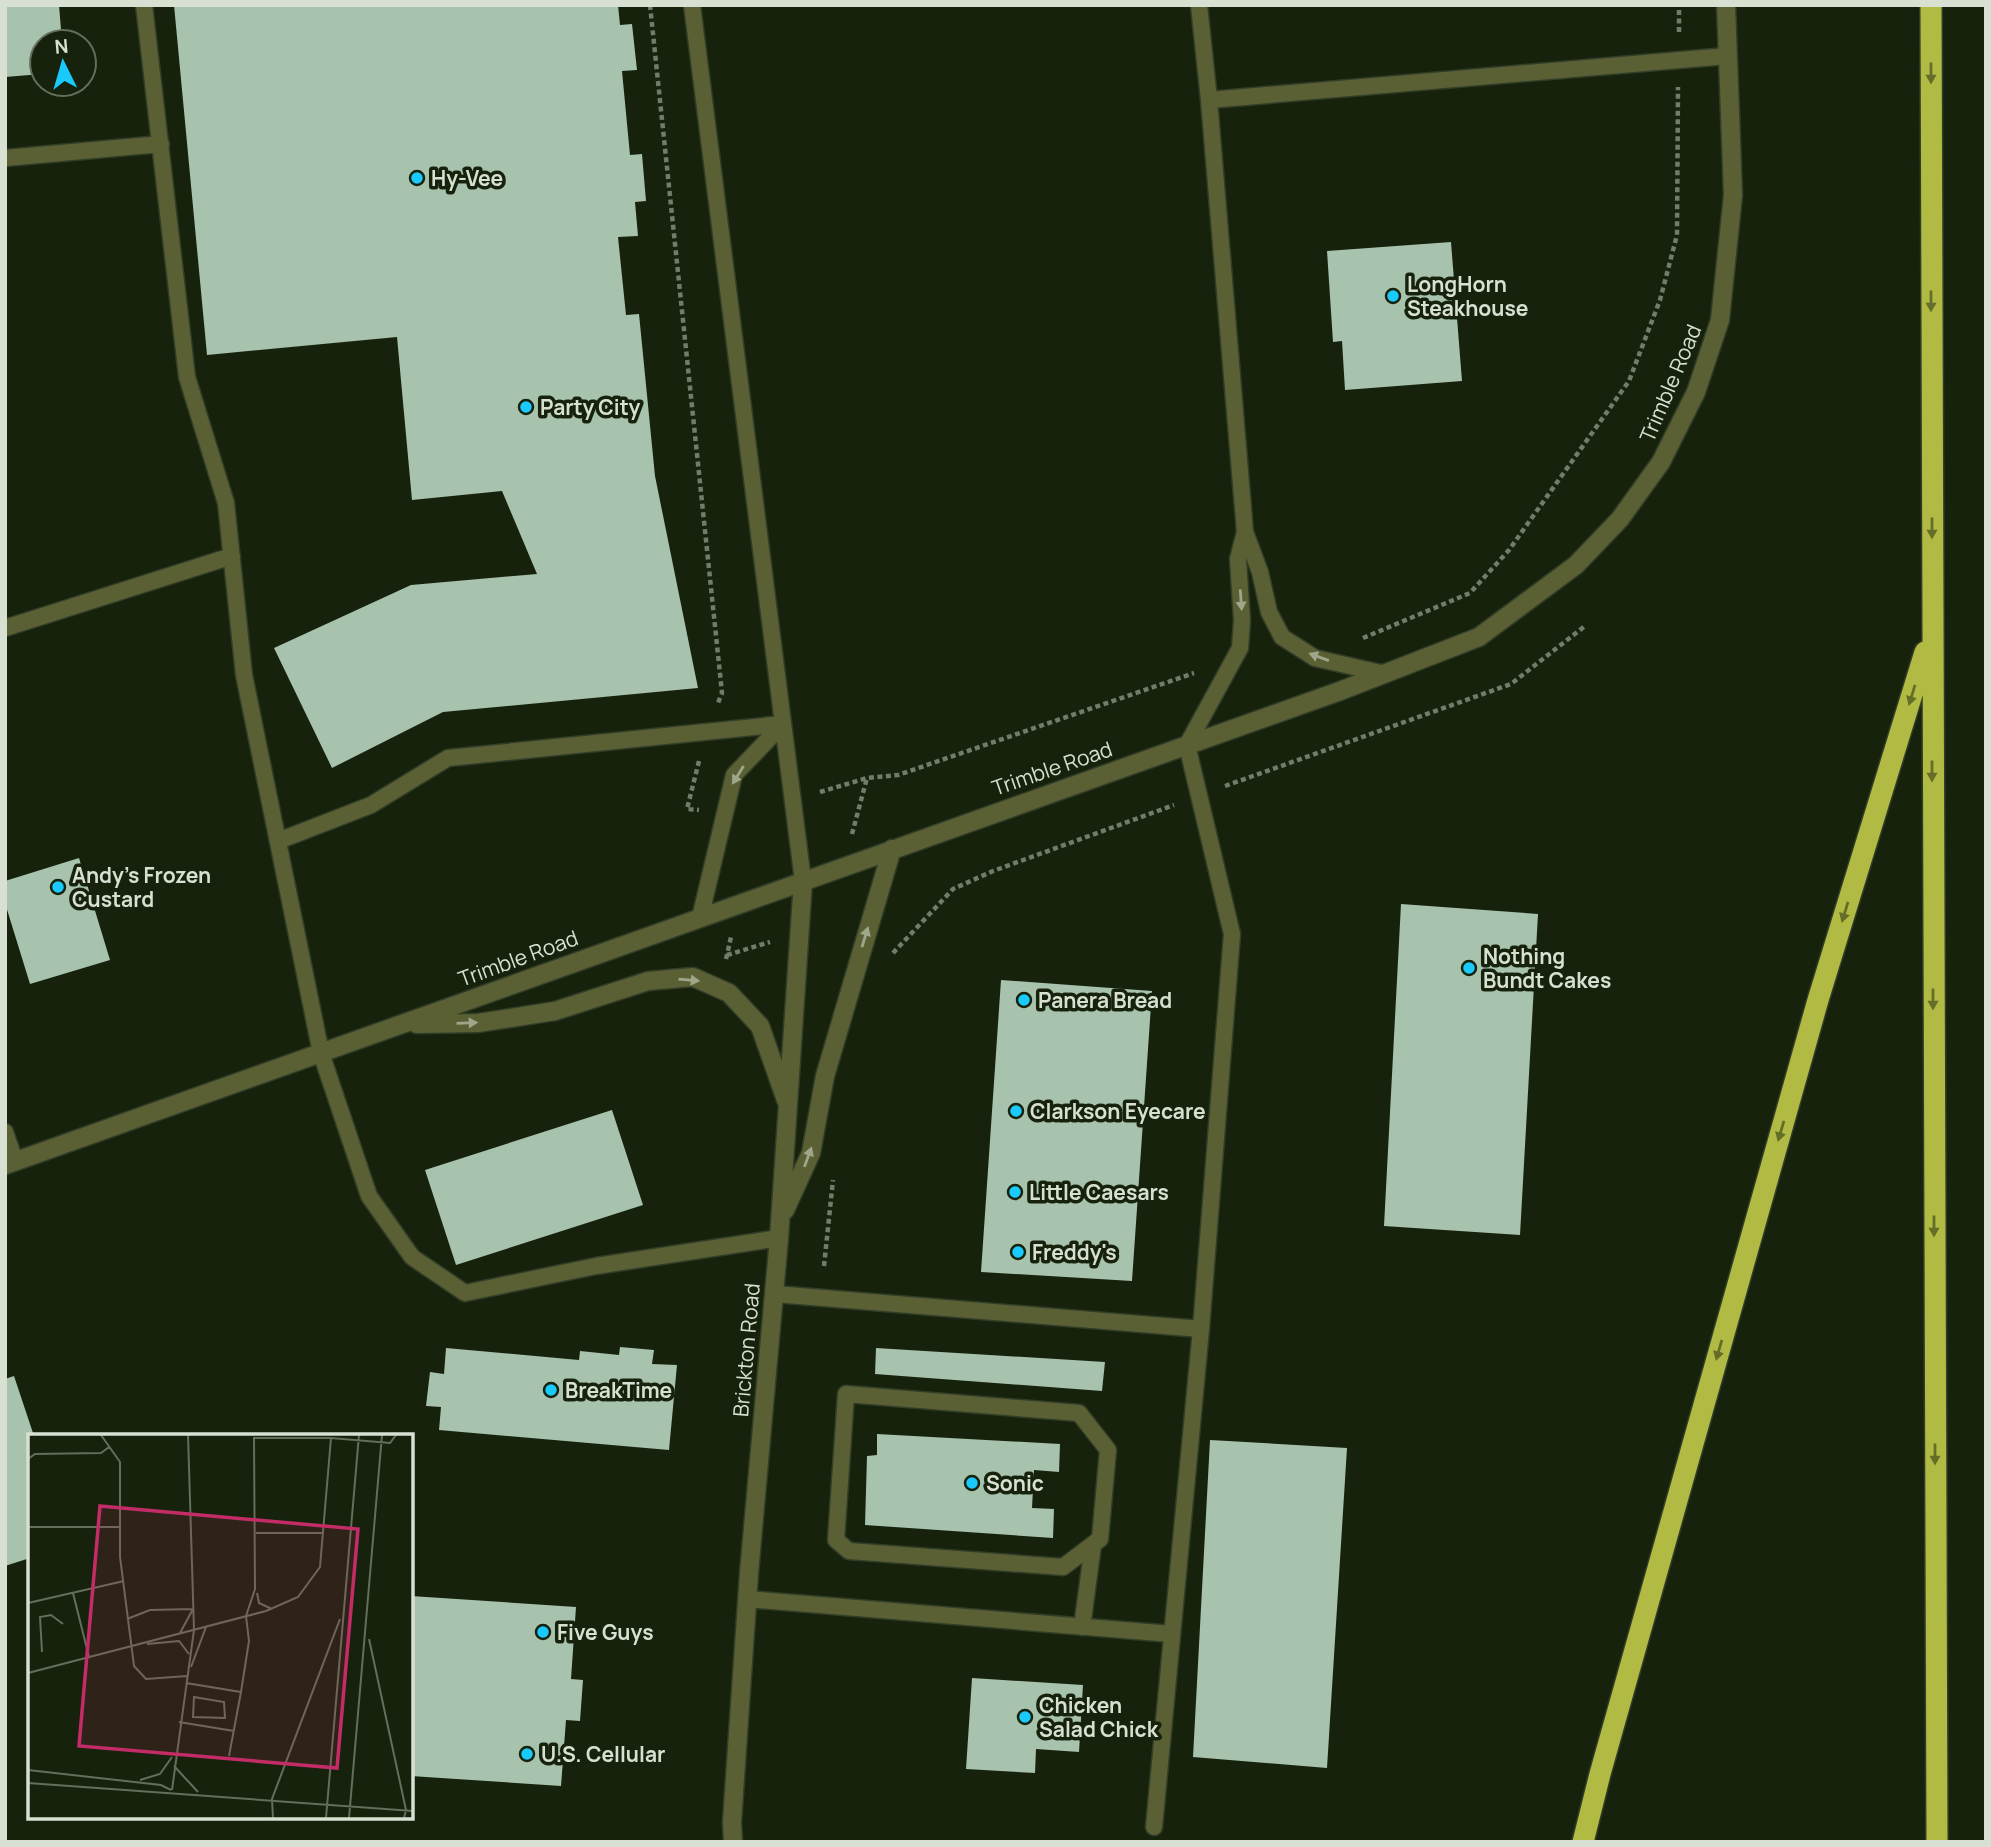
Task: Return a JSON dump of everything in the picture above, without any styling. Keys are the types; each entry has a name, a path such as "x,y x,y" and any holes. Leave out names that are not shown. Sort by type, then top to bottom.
{"highway":[{"path":"1931,5 1937,1842"},
{"path":"1583,1842 1818,1000 1932,630"}],"street":[{"name":"Trimble Road","path":"10,1163 1187,745 1479,637 1576,565 1620,519 1661,462 1696,392 1720,320 1733,195 1726,5"},
{"path":"780,1219 811,1153 825,1076 892,849"},
{"name":"Brickton Road","path":"733,1842 732,1822 747,1599 775,1294 803,881"},
{"path":"399,1025 478,1023 555,1011 648,981 693,978 729,993 760,1026 788,1106"},
{"name":"Brickton Road","path":"726,1842 732,1822"}],"lane":[{"path":"144,5 187,377 226,503 244,675 321,1053 369,1196 412,1257 465,1293 596,1266 779,1238"},
{"path":"692,5 803,881"},
{"path":"1199,5 1245,532 1260,572 1269,612 1282,637 1315,658 1385,674"},
{"path":"1209,100 1727,56"},
{"path":"5,158 162,144"},
{"path":"1154,1827 1201,1329 1232,934 1187,745 1240,648 1242,621 1238,559 1245,532"},
{"path":"5,628 232,556"},
{"path":"278,841 371,805 449,758 783,724"},
{"path":"700,918 734,775 783,724"},
{"path":"5,1132 10,1163"},
{"path":"775,1294 1201,1329"},
{"path":"1082,1627 1093,1545 1100,1539 1108,1450 1079,1413 846,1394 836,1540 849,1551 1063,1567 1093,1545"},
{"path":"747,1599 1172,1634"}],"path":[{"path":"650,5 722,693 706,732 687,809 725,813"},
{"path":"1315,658 1470,593 1509,550 1629,381 1660,300 1677,234 1679,5"},
{"path":"888,958 953,889 1200,795 1511,684 1585,626"},
{"path":"793,800 867,778 898,775 1193,674 1213,647 1237,654"},
{"path":"715,987 727,955 737,904"},
{"path":"824,1266 834,1170"}],"building":[{"path":"5,5 59,5 61,28 28,28 28,75 5,77"},
{"path":"174,5 618,5 620,25 632,24 637,70 622,71 630,155 642,154 646,201 635,202 638,236 618,237 626,315 639,314 655,476 698,688 443,712 332,768 274,648 411,585 537,574 502,491 412,500 397,337 207,355"},
{"name":"LongHorn Steakhouse","path":"1451,242 1462,381 1345,390 1342,341 1333,342 1327,251"},
{"path":"79,858 110,960 30,984 5,903 5,881"},
{"path":"1401,904 1538,914 1520,1235 1384,1226"},
{"path":"1001,980 1152,991 1132,1281 981,1272"},
{"path":"612,1110 643,1205 456,1265 425,1170"},
{"name":"BreakTime","path":"620,1347 654,1350 652,1364 677,1365 669,1450 439,1430 441,1407 426,1406 430,1372 444,1374 446,1348 579,1360 580,1351 619,1355"},
{"path":"876,1348 1105,1362 1102,1391 875,1374"},
{"path":"14,1376 33,1434 28,1434 28,1559 5,1566 5,1379"},
{"path":"877,1434 1060,1444 1059,1472 1034,1470 1032,1508 1054,1509 1053,1538 865,1525 867,1456 877,1455"},
{"path":"1210,1440 1347,1448 1327,1768 1193,1757"},
{"path":"413,1596 576,1607 571,1679 583,1680 580,1721 566,1720 561,1786 413,1776"},
{"name":"Chicken Salad Chick","path":"972,1678 1083,1685 1079,1752 1036,1749 1035,1773 966,1769"}],"place":[{"name":"Hy-Vee","path":"417,178"},
{"name":"LongHorn Steakhouse","path":"1393,296"},
{"name":"Party City","path":"526,407"},
{"name":"Andy's Frozen Custard","path":"58,887"},
{"name":"Nothing Bundt Cakes","path":"1469,968"},
{"name":"Panera Bread","path":"1024,1000"},
{"name":"Clarkson Eyecare","path":"1016,1111"},
{"name":"Little Caesars","path":"1015,1192"},
{"name":"Freddy's","path":"1018,1252"},
{"name":"BreakTime","path":"551,1390"},
{"name":"Sonic","path":"972,1483"},
{"name":"Five Guys","path":"543,1632"},
{"name":"Chicken Salad Chick","path":"1025,1717"},
{"name":"U.S. Cellular","path":"527,1754"}]}
